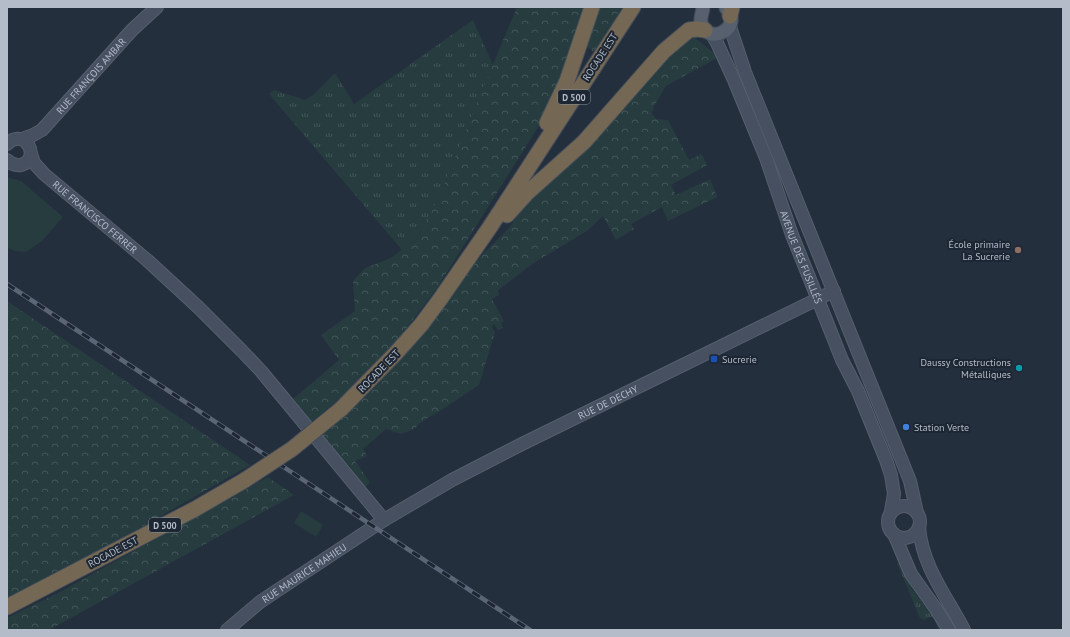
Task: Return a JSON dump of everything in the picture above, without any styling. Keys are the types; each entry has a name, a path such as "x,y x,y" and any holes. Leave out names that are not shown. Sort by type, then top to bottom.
{"highway":[{"path":"515,187 529,155 560,96 592,7"},
{"name":"ROCADE EST","path":"7,607 195,509 245,480 292,449 341,409 379,372 413,334 441,298 464,266 632,7"},
{"path":"464,266 486,244 518,202 584,142 664,51 689,30 696,28 708,32"}],"main road":[{"name":"AVENUE DES FUSILLÉS","path":"703,7 701,20 708,32"},
{"path":"708,32 717,34 724,32 729,13"}],"street":[{"name":"RUE FRANÇOIS AMBAR","path":"12,140 33,135 42,130 132,30 157,7"},
{"name":"AVENUE DES FUSILLÉS","path":"729,13 731,30 745,72 910,481 917,513"},
{"name":"AVENUE DES FUSILLÉS","path":"708,32 715,40 732,74 766,158 794,241 842,360 858,391 886,460 891,475 894,494 891,511"},
{"name":"RUE FRANCISCO FERRER","path":"12,140 29,146 34,163 44,174 147,260 198,307 249,358 384,520"},
{"path":"22,164 29,159 31,154"},
{"name":"RUE FRANCISCO FERRER","path":"7,160 14,165 22,164 44,174"},
{"name":"RUE DE DECHY","path":"384,520 433,491 491,460 834,291"},
{"path":"949,630 911,574 894,534 888,526 888,518 891,511 898,506 912,508 917,513 920,520 919,527 922,546 929,566 964,630"},
{"name":"RUE MAURICE MAHIEU","path":"227,630 275,592 384,520"},
{"path":"894,534 901,538 907,537 915,533 919,527"}],"green space":[{"path":"517,7 586,7 560,86 540,124 437,288 395,343 346,393 310,423 292,400 339,360 321,335 355,311 353,281 365,268 391,258 416,239 439,197"},
{"path":"596,7 622,7 594,52 584,45"},
{"path":"473,20 493,65 439,198 416,239 402,250 269,94 274,90 305,100 313,95 335,73 354,104"},
{"path":"694,37 715,54 717,58 666,86 651,112 656,119 668,120 689,160 702,154 707,165 671,185 676,195 710,179 717,197 668,221 662,207 631,224 634,229 616,240 603,216 587,231 535,262 498,290 499,295 492,299 504,321 501,323 503,328 498,330 494,324 492,325 495,332 479,385 421,422 414,429 401,434 386,429 363,449 367,456 355,461 370,482 365,488 322,436 373,389 483,254 509,228 529,198 667,55"},
{"path":"7,177 21,181 63,217 42,241 26,252 15,251 7,248"},
{"path":"7,301 250,465 98,552 7,600"},
{"path":"268,477 294,495 49,630 7,630 7,618 58,593"},
{"path":"301,511 323,525 316,537 294,523"},
{"path":"900,561 913,586 911,588 926,607 929,606 943,629 939,630 933,616 924,620 920,618 897,563"}],"railway":[{"path":"7,284 530,630"}],"place":[{"name":"École primaire La Sucrerie","path":"1018,250"},
{"name":"Sucrerie","path":"714,359"},
{"name":"Daussy Constructions Métalliques","path":"1019,368"},
{"name":"Station Verte","path":"906,427"}]}
